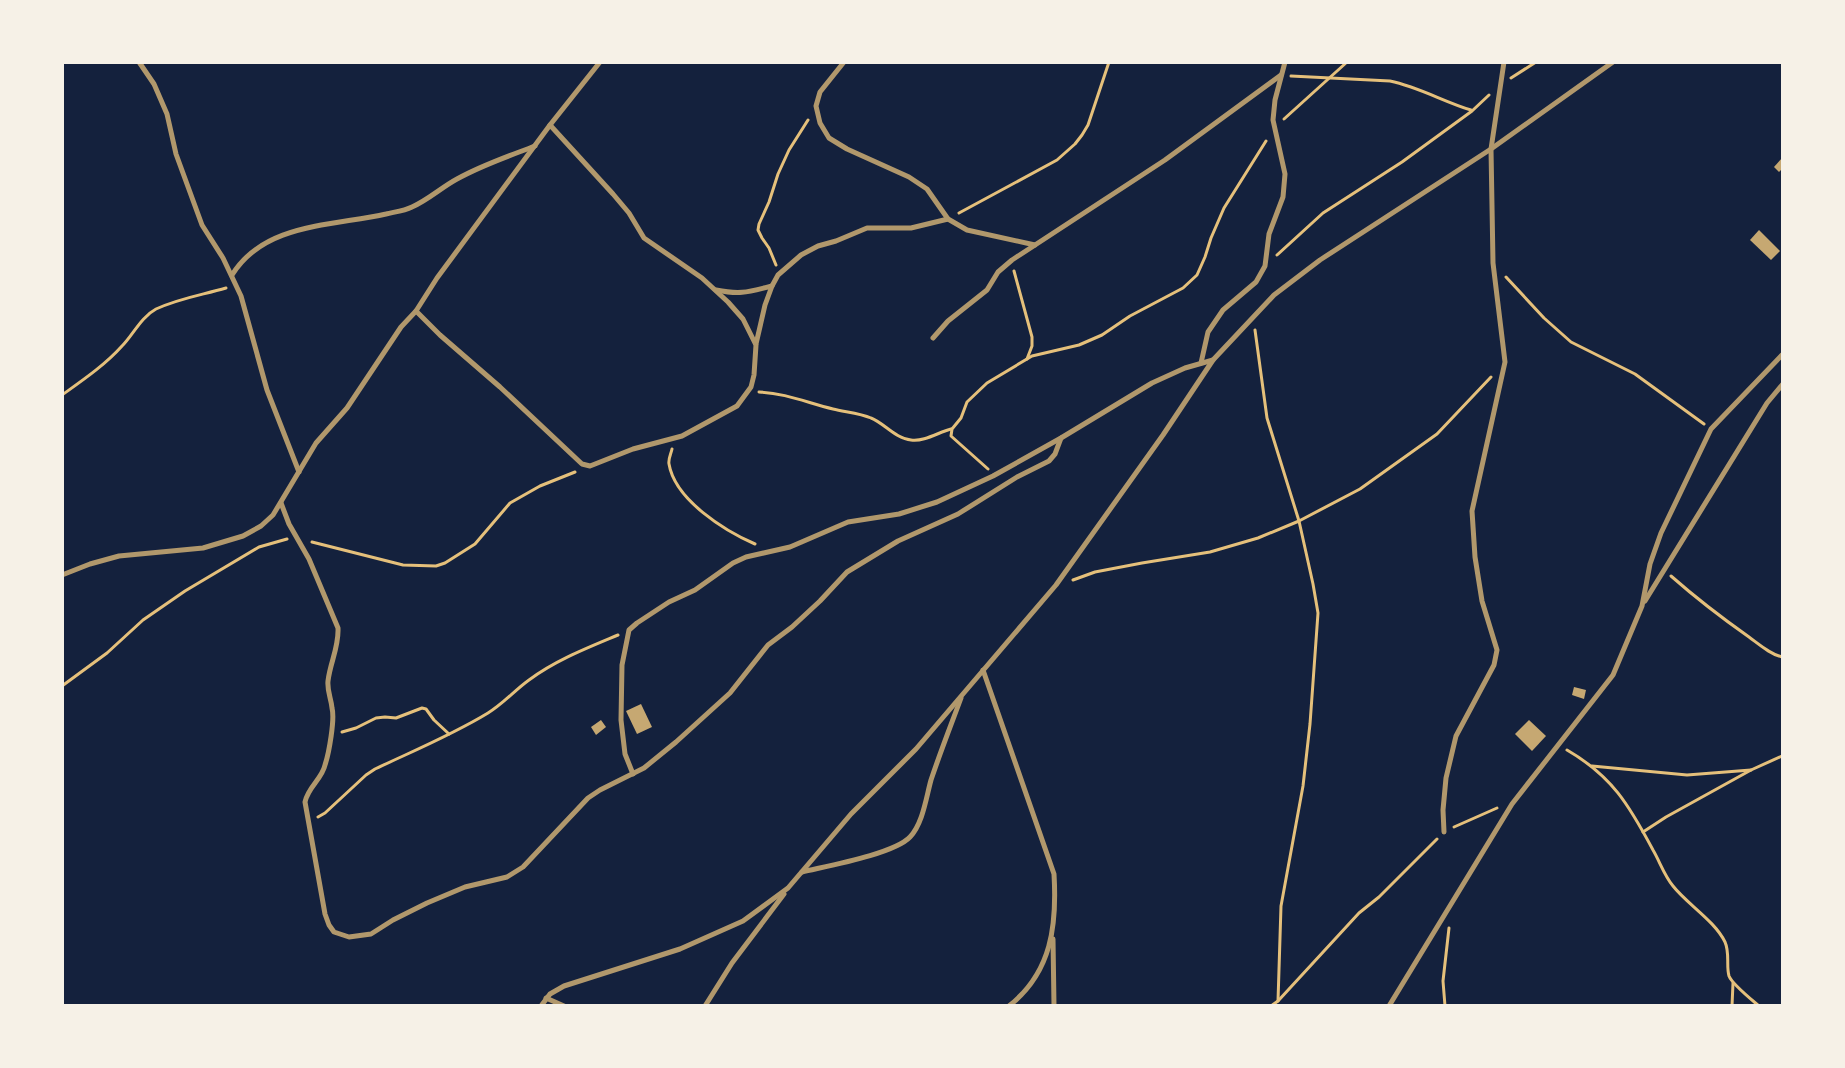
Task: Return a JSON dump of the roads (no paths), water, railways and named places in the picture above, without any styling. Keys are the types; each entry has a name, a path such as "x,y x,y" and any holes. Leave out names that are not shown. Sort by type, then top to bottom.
{"street":[{"path":"138,62 154,84 167,114 176,154 202,225 223,258 242,296 267,390 299,472"},
{"path":"62,575 90,564 119,556 203,548 243,536 261,526 274,515 316,443 346,408 401,327 416,311 437,278 550,125 600,62"},
{"path":"844,62 820,92 816,106 820,124 829,138 847,149 909,177 927,189 948,219 966,230 1035,245"},
{"path":"1201,363 1208,332 1223,310 1256,282 1265,266 1269,234 1283,197 1285,174 1273,120 1274,100 1285,62"},
{"path":"1444,832 1443,810 1446,778 1456,736 1494,665 1497,650 1482,601 1475,557 1472,511 1504,362 1493,263 1491,149 1504,62"},
{"path":"705,1006 732,963 788,888 851,814 916,748 1056,585 1214,360 1274,295 1320,260 1491,149 1614,62"},
{"path":"933,338 948,321 987,290 998,272 1012,260 1165,160 1281,76"},
{"path":"550,125 629,213 644,238 702,278 716,290 742,319 756,345"},
{"path":"232,276 239,263 274,238 307,228 370,218 412,207 458,178 536,146"},
{"path":"416,311 582,464 590,466 633,449 674,439 737,406 748,392 754,375 756,345 765,305 772,286 778,275 801,255 818,246 836,242 862,230 882,227 911,228 948,219"},
{"path":"716,290 735,294 772,286"},
{"path":"1642,606 1650,564 1661,533 1711,429 1782,355"},
{"path":"633,774 625,754 621,720 622,665 630,630 637,623 669,602 695,590 746,557 790,547 848,522 899,514 937,502 993,476 1061,438 1152,383 1201,363 1214,360"},
{"path":"1390,1006 1512,804 1613,675 1642,606 1663,569 1767,403 1782,385"},
{"path":"281,503 289,524 309,559 338,628 338,640 328,679 328,688 333,708 325,768 306,796 305,802 319,884 329,925 334,932 349,937 363,936 371,934 393,920 465,886 513,874 588,798 644,768 676,742 730,693 768,645 813,608 847,572 898,541 958,514 1017,477 1049,461 1055,454 1061,438"},
{"path":"983,670 1054,874 1056,907 1052,934 1040,970 1019,997 1009,1006"},
{"path":"802,872 862,858 896,847 910,837 920,820 963,693"},
{"path":"541,1006 546,998 564,986 680,949 743,921 788,888"},
{"path":"1052,934 1054,1006"},
{"path":"546,998 564,1006"}]}
